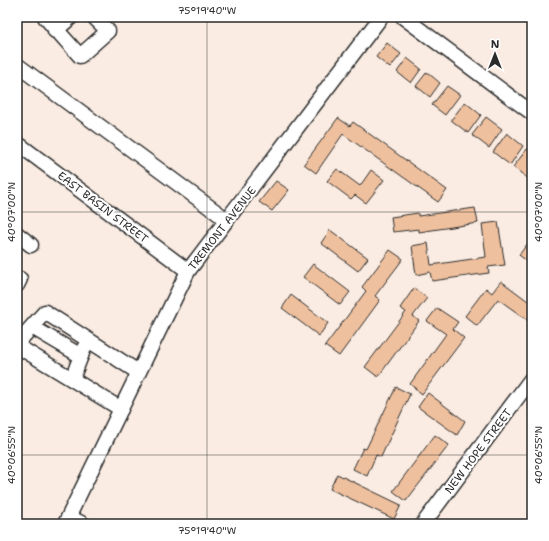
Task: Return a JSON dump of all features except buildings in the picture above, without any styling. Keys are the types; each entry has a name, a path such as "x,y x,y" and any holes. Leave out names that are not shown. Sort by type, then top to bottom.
{"street":[{"path":"45,17 55,31 80,56 108,31 94,17"},
{"path":"55,31 71,17"},
{"name":"TREMONT AVENUE","path":"67,520 188,271 381,17"},
{"path":"404,17 532,113"},
{"path":"17,65 227,220"},
{"name":"EAST BASIN STREET","path":"17,143 188,271"},
{"path":"17,234 31,244"},
{"path":"121,409 19,347 19,342 44,312 138,372"},
{"path":"32,327 81,356"},
{"path":"72,379 87,340"},
{"name":"NEW HOPE STREET","path":"423,524 532,378"},
{"path":"67,520 83,524"}]}
